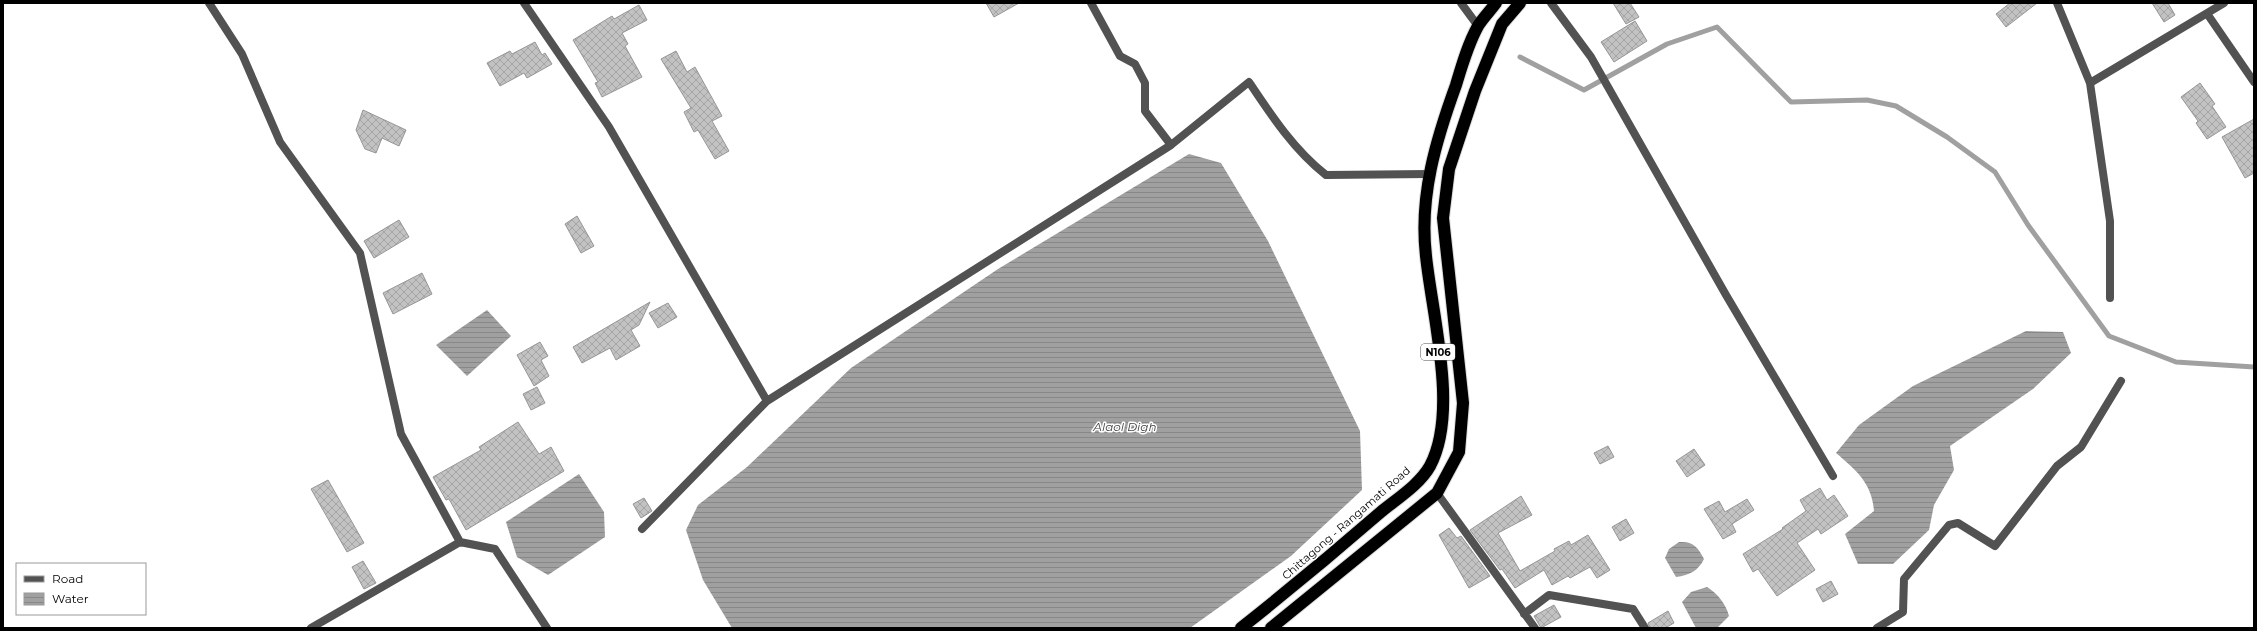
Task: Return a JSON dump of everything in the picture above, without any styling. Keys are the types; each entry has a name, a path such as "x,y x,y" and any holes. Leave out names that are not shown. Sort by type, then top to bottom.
{"highway":[{"name":"Chittagong - Rangamati Road","path":"1241,628 1344,545 1409,489 1428,468 1434,458 1443,413 1435,324 1426,255 1426,205 1429,174 1439,132 1478,26 1496,3"},
{"name":"N106","path":"1271,628 1437,493 1459,452 1463,403 1443,218 1449,169 1475,91 1502,24 1520,3"}],"street":[{"path":"209,3 242,54 280,142 360,253 401,434 460,542"},
{"path":"524,3 609,126 767,401"},
{"path":"1091,3 1120,56 1135,64 1145,82 1145,111 1171,145"},
{"path":"1460,3 1478,26"},
{"path":"1551,3 1591,57 1726,295 1833,476"},
{"path":"2057,3 2090,83 2110,221 2110,298"},
{"path":"2090,83 2208,15 2224,3"},
{"path":"2208,15 2254,82"},
{"path":"642,529 767,401 1171,145 1249,82 1278,124 1314,166 1326,175 1429,174"},
{"path":"1877,628 1903,612 1904,579 1949,525 1958,523 1995,546 2057,466 2081,446 2121,381"},
{"path":"1437,493 1535,628"},
{"path":"311,628 460,542 495,549 547,628"},
{"path":"1524,614 1550,595 1633,609 1644,628"}],"water":[{"name":"Alaol Digh","path":"1189,154 1221,163 1268,241 1360,431 1362,490 1291,556 1190,628 732,628 703,580 686,530 698,505 747,467 851,368 998,269"},
{"path":"487,310 511,336 467,376 436,345"},
{"path":"2026,331 2063,332 2071,353 2033,389 1950,446 1954,470 1934,505 1929,530 1893,564 1858,564 1845,534 1874,511 1873,501 1862,478 1836,453 1859,425 1913,386"},
{"path":"579,474 604,512 605,537 548,575 517,557 506,522"},
{"path":"1679,542 1688,543 1694,546 1700,551 1704,559 1699,567 1693,572 1676,577 1665,558 1669,549"},
{"path":"1707,587 1721,600 1726,607 1729,616 1717,628 1696,628 1682,602 1691,592"}],"building":[{"path":"986,3 1019,3 994,17"},
{"path":"1613,3 1630,3 1639,17 1626,24"},
{"path":"2010,3 2037,3 2006,27 1996,14"},
{"path":"2152,3 2168,3 2175,15 2164,22"},
{"path":"639,5 647,20 622,33 628,44 625,46 642,77 602,97 595,83 598,82 573,40 612,16 614,19"},
{"path":"1635,21 1647,41 1614,62 1601,42"},
{"path":"535,42 542,55 545,53 552,64 527,78 524,73 500,86 487,63 510,51 512,54"},
{"path":"676,51 687,72 695,67 722,116 712,121 729,151 715,159 698,130 694,132 684,112 691,108 661,59"},
{"path":"2200,83 2215,104 2212,106 2226,127 2207,139 2196,123 2198,121 2181,97"},
{"path":"363,110 406,130 399,146 382,138 376,153 365,149 356,130"},
{"path":"2254,119 2254,173 2245,178 2222,137"},
{"path":"577,216 594,246 581,253 565,224"},
{"path":"399,220 409,237 374,258 364,241"},
{"path":"422,273 432,294 393,314 383,293"},
{"path":"650,302 639,325 631,330 640,346 616,360 610,348 582,363 573,347"},
{"path":"668,303 677,317 658,328 649,313"},
{"path":"540,342 548,356 541,360 549,376 534,386 517,355"},
{"path":"537,387 545,403 531,410 523,394"},
{"path":"518,422 539,454 551,447 564,471 466,530 449,499 446,500 433,477 481,450 479,447"},
{"path":"1608,446 1614,457 1600,464 1594,453"},
{"path":"1694,449 1705,465 1687,477 1676,461"},
{"path":"328,480 364,543 347,552 311,489"},
{"path":"1820,488 1827,500 1834,495 1848,516 1821,534 1818,529 1797,543 1815,570 1777,596 1758,569 1753,572 1743,554 1783,529 1782,528 1806,511 1800,500"},
{"path":"1521,496 1532,515 1498,533 1520,571 1555,551 1554,549 1569,541 1571,545 1588,535 1610,570 1597,578 1590,567 1570,578 1568,576 1552,585 1544,570 1515,588 1502,569 1500,570 1470,530"},
{"path":"644,498 652,511 641,518 633,504"},
{"path":"1747,499 1754,510 1732,524 1736,532 1723,539 1704,509 1719,501 1725,512"},
{"path":"1626,519 1634,533 1620,541 1612,527"},
{"path":"1449,528 1457,538 1461,536 1490,576 1469,588 1439,535"},
{"path":"363,561 376,583 364,589 352,567"},
{"path":"1831,581 1838,594 1823,602 1816,589"},
{"path":"1554,605 1561,617 1541,628 1534,616"},
{"path":"1668,611 1674,623 1665,628 1650,628 1648,623"}],"waterway":[{"path":"1520,57 1584,90 1667,44 1717,27 1791,102 1867,100 1896,106 1947,137 1995,172 2028,225 2109,336 2176,362 2254,367"}]}
